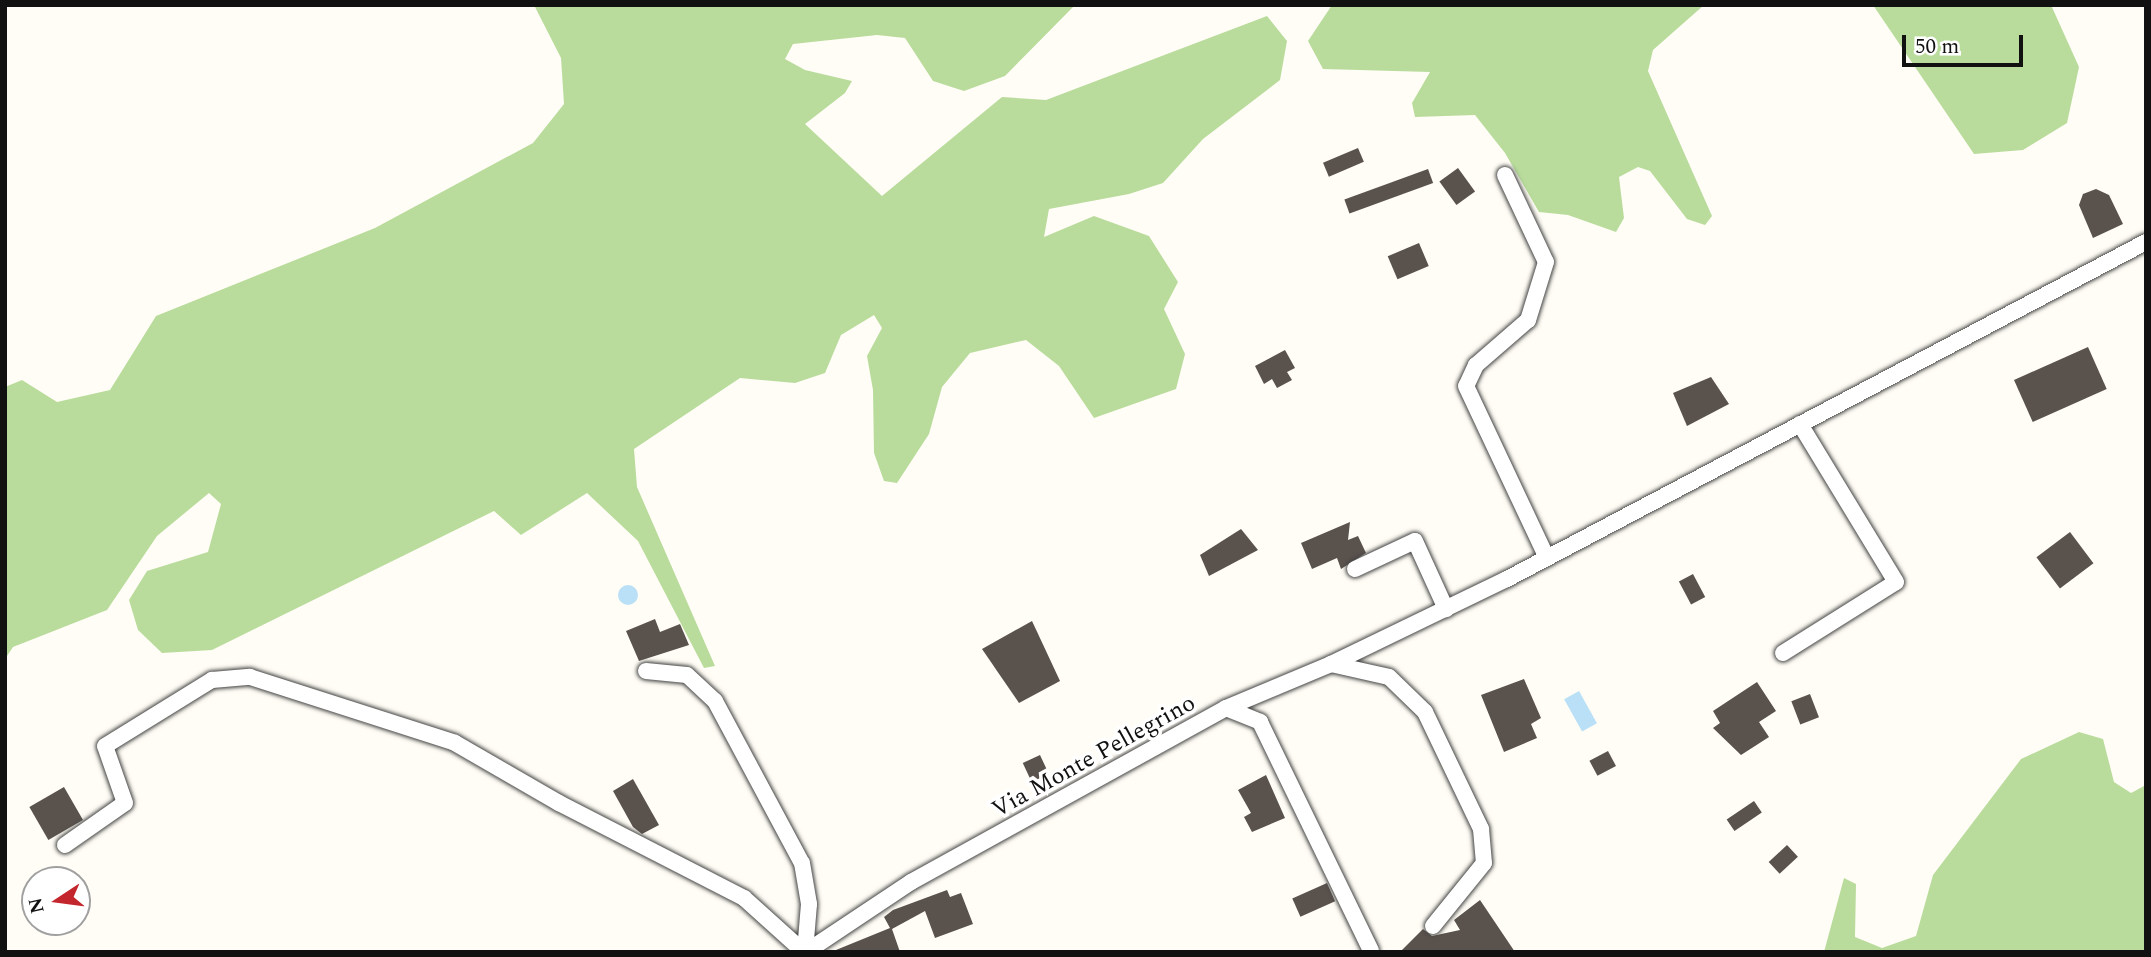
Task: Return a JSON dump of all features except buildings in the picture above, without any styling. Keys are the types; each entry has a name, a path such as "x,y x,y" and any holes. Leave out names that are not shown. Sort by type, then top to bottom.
{"street":[{"path":"1505,175 1546,262 1528,320 1476,365 1466,386 1547,558"},
{"path":"1226,708 1332,664 1547,558 2146,242"},
{"path":"1783,653 1896,582 1800,424"},
{"path":"1355,569 1415,541 1446,609"},
{"path":"1332,664 1389,677 1425,712 1481,829 1483,863 1433,926"},
{"path":"646,671 687,675 716,701 802,863 809,904 805,952"},
{"path":"65,845 125,803 105,746 212,680 250,677 455,743 559,803 744,898 805,952"},
{"name":"Via Monte Pellegrino","path":"805,952 911,882 1226,708 1260,722 1371,951"}],"green space":[{"path":"534,5 1075,5 1005,76 964,91 933,81 905,38 877,35 793,44 785,59 805,70 852,81 845,93 805,124 882,196 1002,97 1046,100 1267,16 1287,41 1280,80 1203,139 1163,183 1129,194 1049,209 1044,237 1094,216 1149,236 1178,282 1164,309 1185,354 1176,389 1094,418 1059,366 1026,340 970,353 942,387 929,434 897,483 884,481 874,453 873,390 867,356 882,328 874,315 841,335 825,373 795,383 740,378 634,449 637,487 715,666 704,668 638,541 587,493 521,535 494,511 212,650 162,653 138,630 129,600 147,571 208,552 221,504 209,493 157,536 107,610 13,647 5,659 5,387 22,380 57,402 110,390 156,316 375,228 533,143 564,104 561,58"},
{"path":"1332,5 1704,5 1653,50 1648,71 1712,216 1705,225 1687,219 1650,171 1638,167 1619,177 1624,218 1616,232 1568,215 1539,212 1505,153 1475,115 1415,117 1412,103 1430,72 1323,69 1308,41"},
{"path":"1873,5 2051,5 2079,67 2067,123 2023,150 1974,154"},
{"path":"2079,732 2103,739 2114,782 2131,793 2146,785 2146,952 1824,952 1844,878 1856,884 1855,937 1882,948 1916,936 1933,875 2021,759"}],"water":[{"path":"628,585 635,588 638,595 635,602 628,605 621,602 618,595 621,588"},
{"path":"1579,691 1597,723 1582,732 1564,699"}]}
